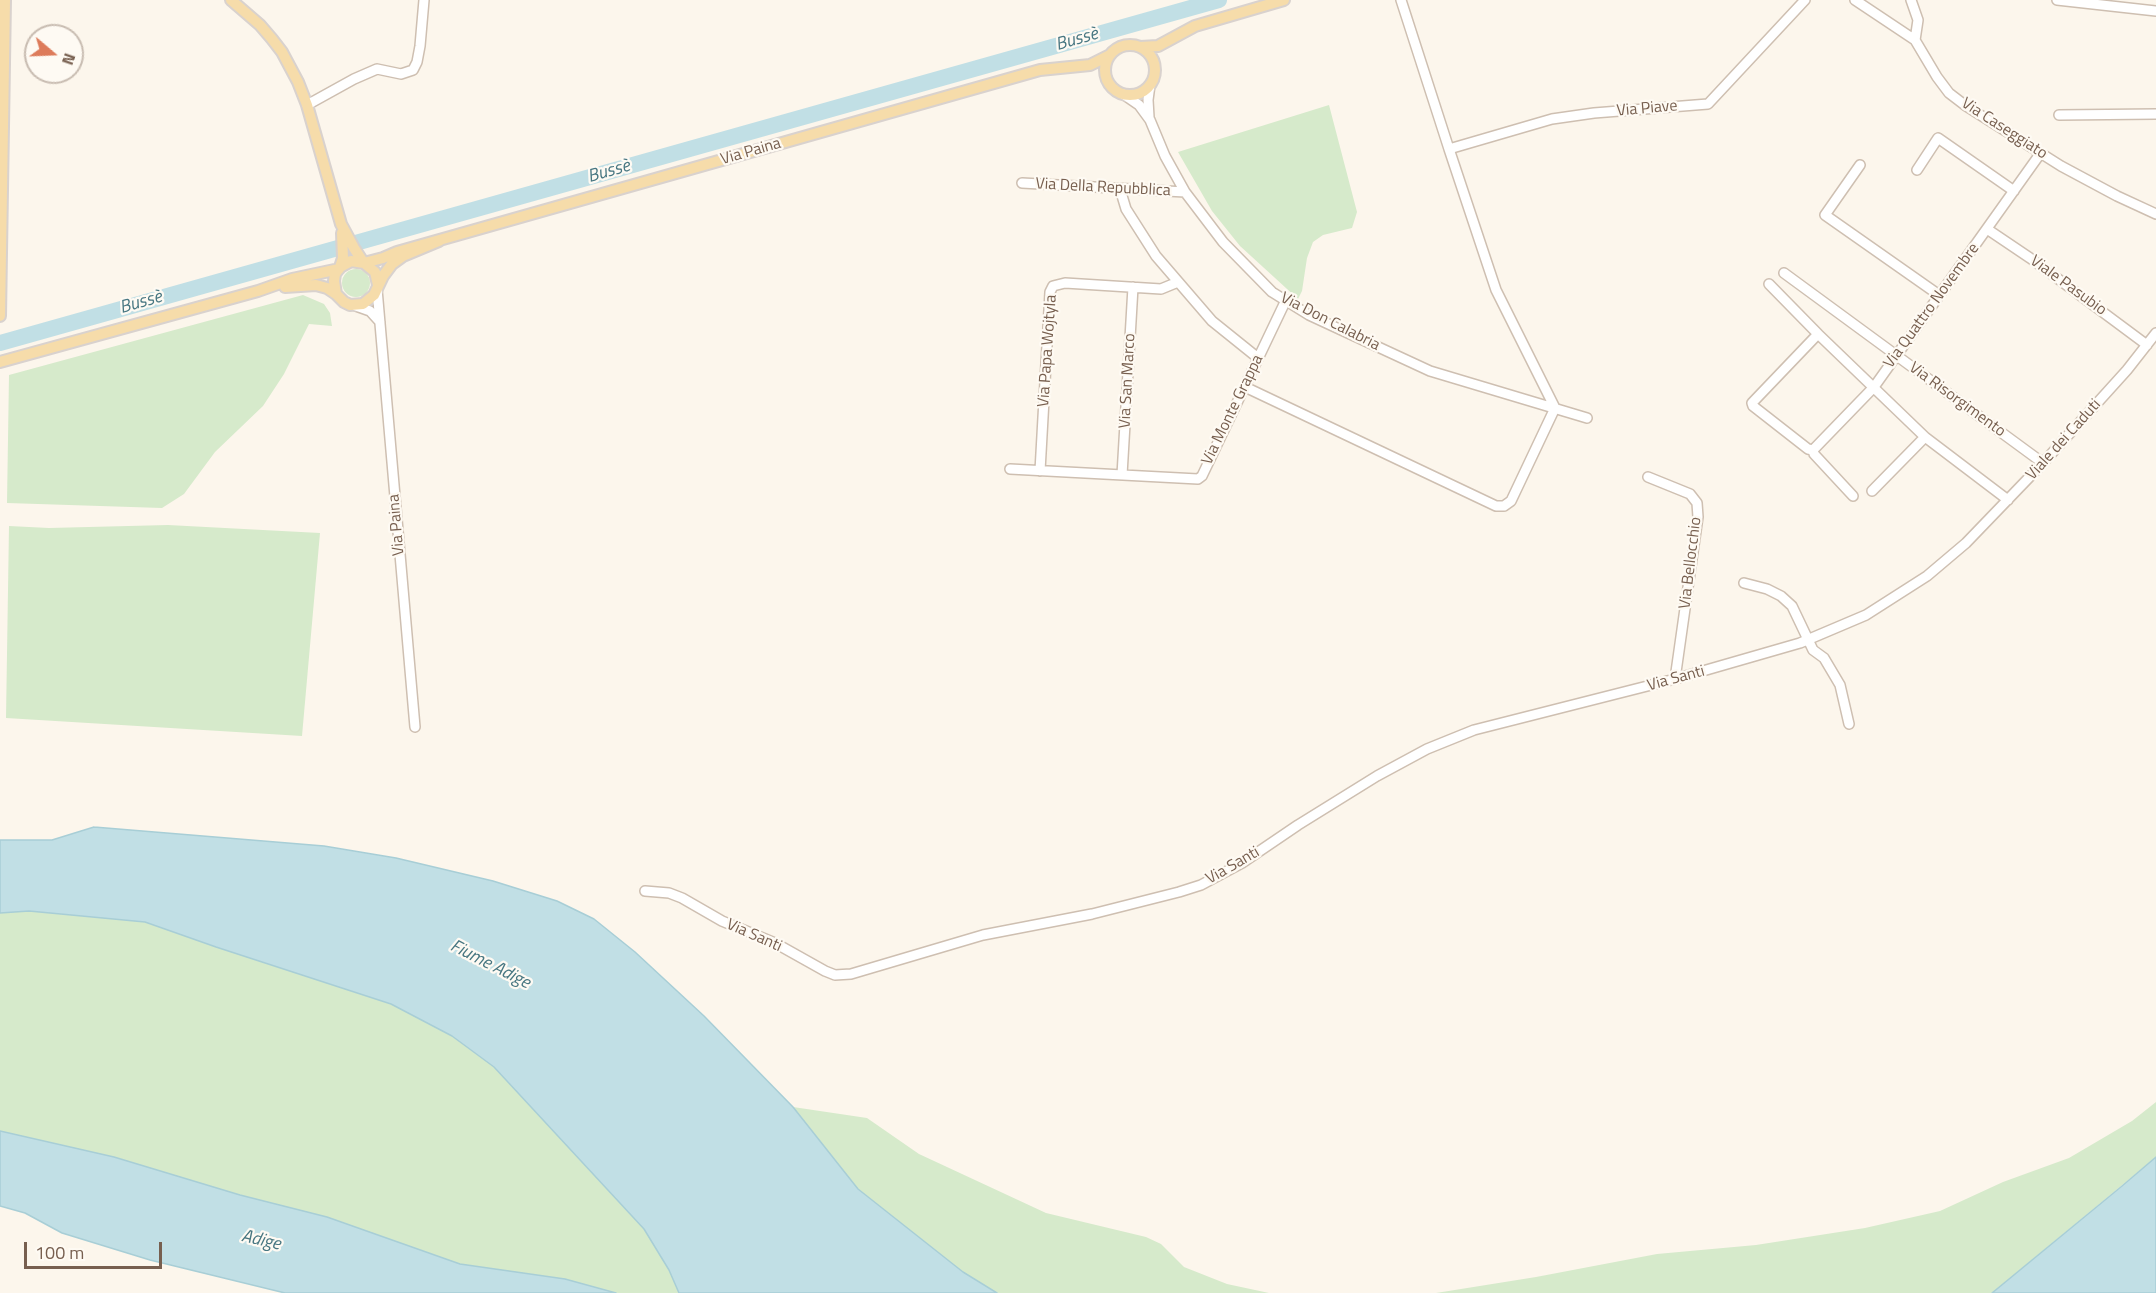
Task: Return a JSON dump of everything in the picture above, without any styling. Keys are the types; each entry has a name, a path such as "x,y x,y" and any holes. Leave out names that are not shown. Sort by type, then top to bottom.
{"main road":[{"path":"0,316 5,0"},
{"path":"4,54 11,0"},
{"path":"231,0 260,25 282,52 307,105 341,224 362,260 375,272 378,287"},
{"path":"1181,34 1161,53 1150,85 1138,94 1123,94 1110,86 1106,63 1110,55 1124,46 1158,46 1195,26 1284,0"},
{"path":"0,22 4,54"},
{"path":"1140,47 1150,55 1155,67"},
{"name":"Via Paina","path":"439,241 1040,70 1096,63 1110,55"},
{"name":"Via Paina","path":"1064,68 1090,72 1107,79"},
{"path":"336,294 333,281 341,265 341,224"},
{"path":"0,362 258,291 351,261 439,241"},
{"path":"258,291 309,284 327,288 344,303 356,306 370,301 387,269 396,260 439,241"}],"street":[{"path":"307,105 377,69 401,74 413,70 420,46 424,0"},
{"path":"1245,387 1496,506 1504,506 1510,501 1555,408 1496,290 1401,0"},
{"name":"Via Piave","path":"1449,149 1552,119 1594,113 1708,104 1805,0"},
{"path":"1855,0 1915,40"},
{"name":"Via Caseggiato","path":"1911,0 1918,20 1915,40 1948,93 2040,154 2117,196 2155,213"},
{"path":"2057,0 2156,11"},
{"name":"Via Don Calabria","path":"1150,85 1148,100 1150,120"},
{"name":"Via Don Calabria","path":"1123,94 1139,105 1150,120 1165,156 1185,192 1224,242 1272,292 1309,315 1430,371 1587,418"},
{"path":"2059,115 2156,114"},
{"path":"1917,170 1938,138 2014,191"},
{"name":"Via Quattro Novembre","path":"1813,450 1874,387 2040,154"},
{"path":"1860,165 1825,215 1939,295"},
{"name":"Via Della Repubblica","path":"1022,183 1185,192"},
{"path":"1120,189 1122,201 1130,217 1156,256 1212,321 1258,358"},
{"name":"Viale Pasubio","path":"1987,229 2147,345"},
{"name":"Via Risorgimento","path":"1784,273 2043,463"},
{"name":"Via Papa Wojtyla","path":"1040,471 1050,292 1053,286 1065,283 1161,289 1178,282"},
{"path":"1769,284 1925,437 2008,500"},
{"name":"Via Paina","path":"378,287 415,728"},
{"name":"Via San Marco","path":"1122,475 1133,287"},
{"name":"Via Monte Grappa","path":"1010,469 1198,479 1202,476 1286,300"},
{"path":"356,306 370,311 380,322"},
{"name":"Viale dei Caduti","path":"1966,543 2043,463 2127,370 2156,333"},
{"path":"1818,334 1753,401 1753,406 1808,449 1813,450 1814,454 1852,496"},
{"path":"1872,491 1925,437"},
{"name":"Via Bellocchio","path":"1648,477 1690,494 1697,503 1698,517 1675,679"},
{"name":"Via Santi","path":"645,891 669,892 722,921 775,943 835,975 851,974 983,935 1092,914 1179,892 1201,885 1242,863 1377,776 1427,749 1474,730 1675,679 1800,643 1866,615 1927,576 1966,543"},
{"path":"1744,583 1767,589 1781,596 1797,614 1813,650 1824,658 1840,685 1850,724"}],"green space":[{"path":"1329,105 1357,212 1352,228 1323,235 1313,242 1307,258 1302,291 1298,299 1240,246 1212,211 1178,152"},
{"path":"356,269 366,273 370,283 366,293 356,297 346,293 342,283 346,273"},
{"path":"303,295 324,304 330,313 332,326 309,324 284,374 263,406 215,452 184,494 162,508 7,503 9,375"},
{"path":"168,525 320,533 302,736 6,718 9,526 49,528"},
{"path":"29,911 145,922 391,1004 452,1036 494,1067 644,1229 669,1270 679,1293 616,1293 565,1279 460,1264 327,1217 240,1195 114,1157 0,1131 0,913"},
{"path":"2156,1102 2156,1157 1992,1293 1436,1293 1657,1254 1756,1245 1865,1228 1940,1211 2003,1182 2069,1158 2132,1121"},
{"path":"793,1107 867,1118 919,1154 1046,1213 1146,1237 1161,1244 1184,1267 1227,1284 1269,1293 996,1293 963,1272 858,1189"}],"water":[{"name":"Fiume Adige","path":"94,827 324,846 396,858 493,881 557,901 594,919 635,952 704,1016 793,1107 858,1189 963,1272 997,1293 679,1293 669,1270 644,1229 494,1067 452,1036 391,1004 145,922 29,911 0,913 0,840 52,840"},
{"name":"Adige","path":"0,1131 114,1157 240,1195 327,1217 460,1264 565,1279 616,1293 285,1293 150,1260 62,1233 25,1213 0,1206"},
{"path":"2156,1157 2156,1293 1992,1293 2122,1186"}],"waterway":[{"name":"Bussè","path":"0,343 1219,0"}]}
